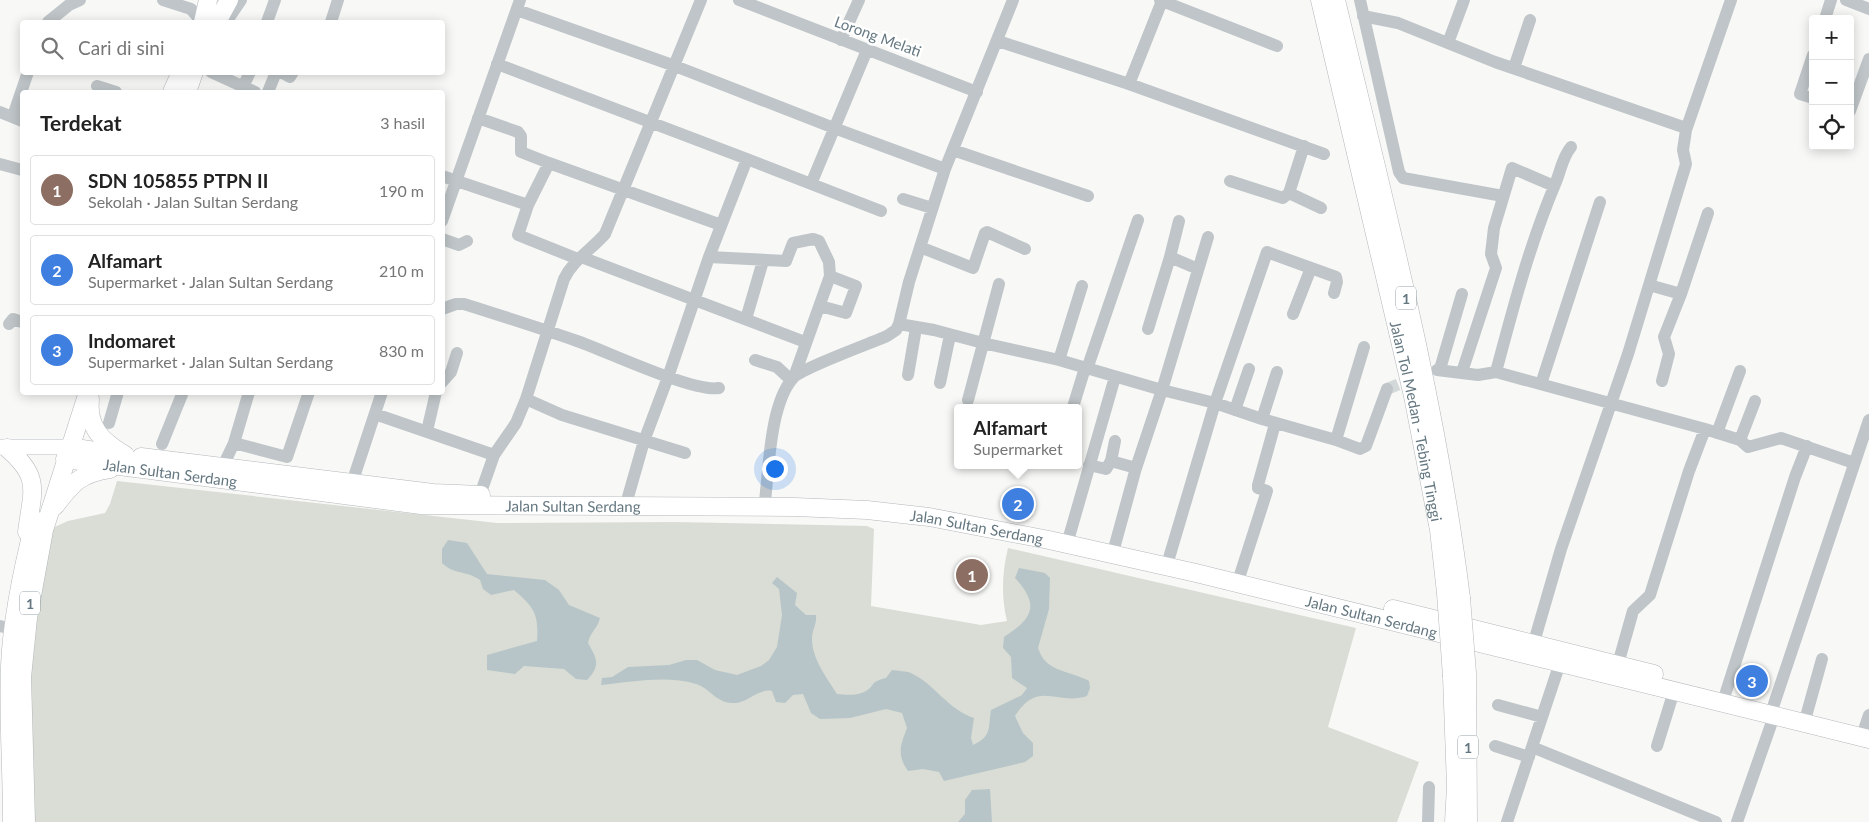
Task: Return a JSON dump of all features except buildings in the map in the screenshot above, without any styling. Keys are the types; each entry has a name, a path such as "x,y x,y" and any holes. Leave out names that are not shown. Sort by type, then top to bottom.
{"highway":[{"name":"Jalan Tol Medan - Tebing Tinggi","path":"1320,0 1413,396 1453,596"},
{"name":"Jalan Tol Medan - Tebing Tinggi","path":"1336,0 1422,365 1451,520 1453,596 1460,675 1468,822"},
{"path":"173,90 180,75"},
{"path":"188,90 193,75"},
{"name":"1","path":"17,756 22,666 33,585 74,395"},
{"name":"1","path":"26,822 19,788 17,756 5,678 7,627 36,516 88,395"},
{"path":"47,518 68,489 84,475 125,461 96,432 90,419 89,395"},
{"path":"4,447 22,461 32,480 22,570"},
{"name":"Jalan Sultan Serdang","path":"62,452 421,505 480,501 628,497 857,502 897,506 1115,545 1240,575 1560,663 1674,692 1868,727"},
{"name":"Jalan Sultan Serdang","path":"125,461 223,466 433,493 480,501 803,508 895,512 1110,553 1534,642 1726,692 1774,710 1807,713 1868,727"},
{"name":"Jalan Tol Medan - Tebing Tinggi","path":"1454,822 1460,675"},
{"name":"1","path":"12,822 19,788"}],"main road":[{"path":"4,447 62,452"}],"street":[{"path":"50,20 69,5 80,0"},
{"path":"163,0 191,9 218,8 225,20"},
{"path":"268,20 275,0"},
{"path":"332,20 338,0"},
{"path":"480,501 494,455 516,423 526,400 546,331 564,279 580,258 605,234 676,66 701,0"},
{"name":"Lorong Melati","path":"739,0 977,92"},
{"path":"841,40 859,0"},
{"path":"792,378 887,336 896,330 945,169 1013,0"},
{"path":"1129,84 1161,0 1277,46"},
{"path":"1360,0 1399,172 1403,178 1503,196"},
{"path":"1448,43 1464,0"},
{"path":"1534,642 1561,549 1611,404 1649,284 1686,162 1683,150 1686,130 1731,0"},
{"path":"1826,15 1831,0"},
{"path":"1846,0 1869,9"},
{"path":"445,212 519,5 834,128 945,169"},
{"path":"1363,16 1398,24 1582,94 1654,116 1686,130"},
{"path":"1514,68 1530,20"},
{"path":"998,41 1129,84 1324,154"},
{"path":"811,184 868,50"},
{"path":"1852,105 1869,59"},
{"path":"497,64 881,211"},
{"path":"1809,67 1800,94 1809,97"},
{"path":"24,90 27,75"},
{"path":"218,75 249,90 250,75"},
{"path":"269,90 275,75"},
{"path":"98,86 110,90"},
{"path":"0,112 18,119"},
{"path":"478,118 520,133 521,152 622,191 721,226"},
{"path":"1230,181 1283,198 1289,193 1304,146"},
{"path":"1496,372 1519,288 1550,194 1563,160 1571,147"},
{"path":"953,150 1088,196"},
{"path":"628,497 644,441 709,257 747,159"},
{"path":"549,163 528,205 519,232 520,237 805,342"},
{"path":"0,164 20,169"},
{"path":"1462,372 1496,268 1491,254 1496,219 1512,168 1550,194"},
{"path":"445,177 528,205"},
{"path":"1289,193 1321,208"},
{"path":"903,199 932,208"},
{"path":"1541,384 1600,202"},
{"path":"1662,381 1669,354 1664,337 1681,294 1708,213"},
{"path":"1074,404 1138,220"},
{"path":"1148,329 1179,221"},
{"path":"920,247 973,268 985,233 987,232 1025,250"},
{"path":"1115,545 1136,468 1162,390 1208,237"},
{"path":"709,257 786,261 793,243 816,239 826,254 830,276 792,378 784,393 776,419 765,501"},
{"path":"445,240 459,245 467,241"},
{"path":"1169,558 1216,403 1267,252 1336,277 1337,282 1334,293"},
{"path":"1170,257 1198,270"},
{"path":"746,319 763,261"},
{"path":"1293,314 1311,268"},
{"path":"820,306 842,314 846,313 849,309 856,286 830,276"},
{"path":"968,400 999,284"},
{"path":"1649,284 1681,294"},
{"path":"1059,360 1082,286"},
{"path":"1462,294 1439,370 1478,375 1496,372 1711,431 1740,440 1745,446 1750,447 1781,438 1854,463"},
{"path":"445,307 464,304 546,331 668,377 708,389 719,388"},
{"path":"9,324 13,319 20,321"},
{"path":"899,324 934,330 1059,360 1162,390 1216,403 1262,420 1336,440 1360,449 1364,449 1387,389"},
{"path":"908,375 916,328"},
{"path":"940,383 950,335"},
{"path":"1336,440 1364,347"},
{"path":"445,379 451,372 457,353"},
{"path":"755,360 777,367 792,378"},
{"path":"1235,410 1249,369"},
{"path":"1618,664 1632,611 1650,595 1689,471 1711,431 1740,370"},
{"path":"1262,420 1277,372"},
{"path":"1070,537 1115,377"},
{"path":"109,423 117,395"},
{"path":"162,444 182,395"},
{"path":"223,466 234,443 248,395"},
{"path":"234,443 287,457 308,395"},
{"path":"352,483 381,395"},
{"path":"427,432 435,395"},
{"path":"526,400 562,415 685,453"},
{"path":"1740,440 1755,401"},
{"path":"375,414 494,455"},
{"path":"1737,822 1869,420"},
{"path":"1240,575 1267,491 1258,488 1258,485 1275,424"},
{"path":"1089,465 1106,470 1115,441"},
{"path":"1726,692 1795,476 1807,446"},
{"path":"1110,461 1136,468"},
{"path":"1807,713 1822,659"},
{"path":"1507,822 1560,663"},
{"path":"1657,746 1674,692"},
{"path":"1498,705 1542,717"},
{"path":"1495,746 1530,752 1716,822"},
{"path":"1428,822 1429,787"}],"shaded area":[{"path":"117,481 497,523 675,522 867,526 874,529 871,606 981,625 1007,621 1003,584 1008,548 1356,628 1328,727 1419,762 1397,822 27,822 25,666 50,529 68,521 105,513 110,504"},
{"path":"448,540 467,543 487,574 545,580 559,590 569,605 600,618 588,643 594,653 596,666 587,680 576,679 564,669 524,666 515,674 487,670 487,655 537,641 536,617 531,606 514,590 491,595 483,589 480,580 451,569 442,563 442,549"},
{"path":"1019,568 1045,573 1050,578 1049,609 1038,648 1042,656 1052,667 1089,681 1090,688 1087,696 1066,698 1040,696 1023,705 1015,716 1023,733 1033,743 1033,756 1025,762 944,781 939,772 923,769 908,771 901,755 901,745 907,728 902,713 886,709 850,718 820,719 811,713 803,694 793,695 785,703 776,702 772,691 767,691 738,703 733,703 722,701 701,686 685,681 649,680 601,685 602,678 612,677 628,667 669,665 686,660 697,660 715,670 737,675 761,666 769,660 777,647 782,615 779,589 772,583 777,577 797,593 795,605 806,615 816,615 812,639 814,654 837,694 852,695 863,693 875,682 886,678 892,670 911,673 928,684 956,709 974,718 971,738 973,745 986,735 991,710 1022,695 1027,688 1012,678 1011,657 1003,648 1004,637 1021,624 1030,610 1028,596 1015,578"},
{"path":"990,789 992,822 958,822 965,814 965,800 972,790"}],"tunnel":[{"path":"1387,389 1417,377"}],"place":[{"name":"Alfamart","path":"1018,504"},
{"name":"SDN 105855 PTPN II","path":"972,575"},
{"name":"Indomaret","path":"1752,681"}]}
